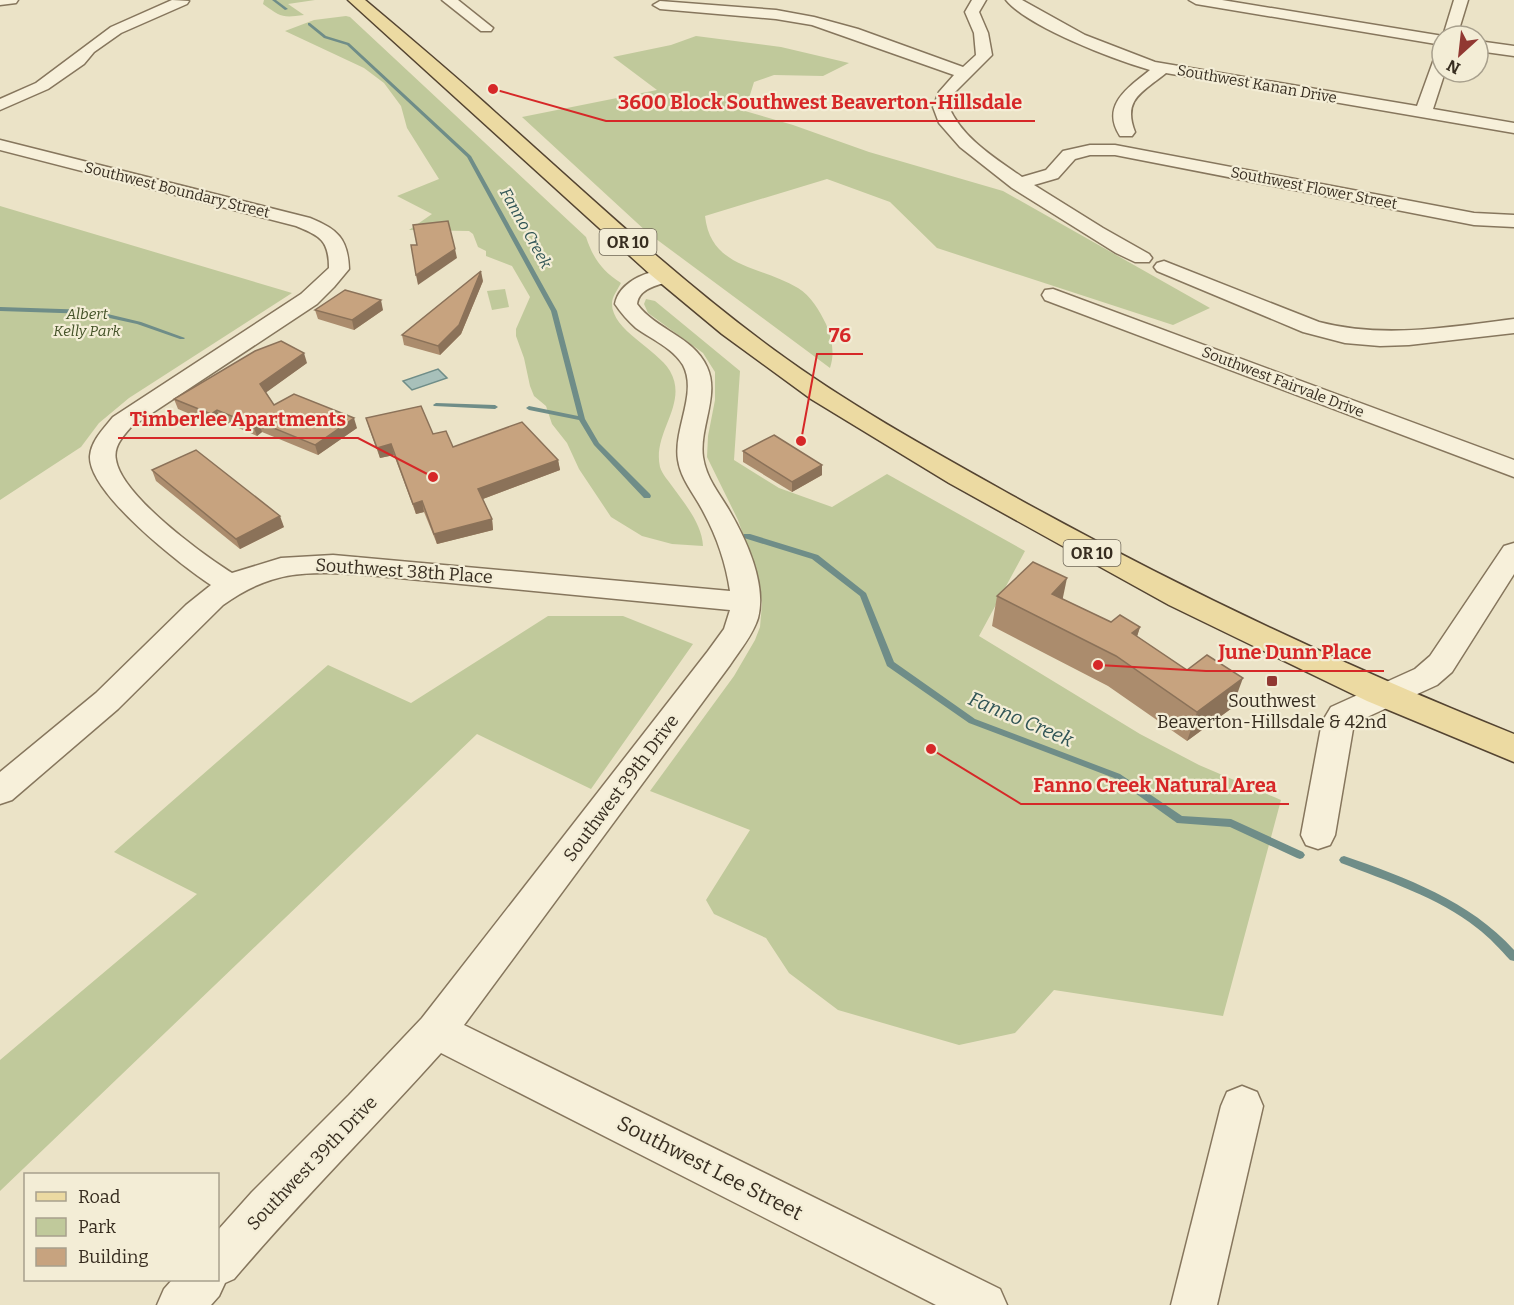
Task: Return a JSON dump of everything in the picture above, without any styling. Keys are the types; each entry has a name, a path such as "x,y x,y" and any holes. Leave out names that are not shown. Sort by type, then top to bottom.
{"main road":[{"name":"OR 10","path":"356,0 667,276 788,372 926,459 1082,548 1286,651 1514,749"}],"street":[{"path":"0,1 11,0"},
{"path":"449,0 486,28"},
{"path":"979,0 972,12 981,33 984,55 948,91 943,102 941,107 944,119 952,132 1019,184 1096,234 1142,258"},
{"name":"Southwest Kanan Drive","path":"1013,0 1040,19 1079,37 1137,61 1162,68 1514,128"},
{"path":"1196,0 1430,38"},
{"path":"1454,24 1461,0"},
{"path":"0,105 42,86 116,30 180,1"},
{"path":"660,5 813,21 851,32 932,63 966,73"},
{"path":"1490,48 1514,51"},
{"path":"1126,132 1121,118 1123,102 1127,96 1162,68"},
{"path":"1423,113 1433,84"},
{"name":"Southwest Boundary Street","path":"0,145 303,222 329,235 337,243 339,269 309,299 133,413 122,422 107,442 103,455 104,464 112,480 150,523 200,566 231,585"},
{"name":"Southwest Flower Street","path":"1019,184 1052,174 1069,155 1090,150 1115,150 1474,219 1514,221"},
{"path":"1164,267 1311,327 1345,336 1380,339 1409,338 1514,326"},
{"name":"Southwest 39th Drive","path":"219,1262 267,1207 364,1109 436,1031 719,658 743,619 745,602 735,550 717,511 694,476 689,442 699,384 696,368 680,349 635,317 626,304 628,294 635,287 667,276"},
{"name":"Southwest Fairvale Drive","path":"1053,295 1514,469"},
{"path":"1318,835 1338,722 1347,711 1426,677 1441,664 1514,552"},
{"name":"Southwest 38th Place","path":"0,791 80,724 216,596 231,585 278,568 326,563 745,602"},
{"name":"Southwest Lee Street","path":"436,1031 984,1305"},
{"path":"1194,1305 1242,1106"},
{"path":"180,1305 202,1281"}],"green space":[{"path":"264,0 315,0 288,4 304,15 282,16 263,4"},
{"path":"350,17 586,237 599,263 608,274 621,283 612,301 614,313 626,331 664,363 675,383 673,407 661,442 660,467 696,522 703,546 672,544 642,536 611,517 579,469 567,443 552,424 546,406 534,396 530,386 516,329 530,297 512,266 486,256 486,251 478,247 473,234 469,231 409,230 432,214 397,196 439,179 407,128 401,106 384,83 364,68 285,31 314,20"},
{"path":"696,36 781,47 849,63 823,76 774,75 754,82 745,111 869,152 1003,191 1210,308 1173,325 937,248 890,202 827,179 705,216 709,233 727,256 783,280 803,291 811,299 830,335 833,351 830,368 648,233 522,117 657,90 613,57 671,45"},
{"name":"Albert Kelly Park","path":"0,206 292,293 129,398 99,423 81,447 0,500"},
{"path":"505,289 509,307 492,310 487,291"},
{"path":"646,299 655,301 740,371 734,460 779,488 832,507 887,474 1025,551 979,636 1140,734 1199,765 1281,800 1223,1016 1054,990 1015,1033 959,1045 838,1010 789,973 766,938 714,914 706,900 750,830 650,791 734,676 755,640 760,627 762,604 759,580 738,520 707,457 708,436 715,400 715,372 703,353 648,313 644,304"},
{"path":"548,616 623,616 693,644 591,789 477,734 0,1191 0,1060 197,894 114,852 328,665 411,703"}],"water":[{"path":"438,369 447,378 412,390 403,381"}],"building":[{"path":"448,221 455,249 416,275 411,245 417,245 413,225"},
{"path":"481,271 459,325 438,346 402,335"},
{"path":"345,290 381,300 352,320 315,310"},
{"path":"281,341 304,353 260,384 274,405 294,394 354,418 315,445 259,422 253,425 217,410 211,414 174,399 255,351"},
{"path":"421,406 433,434 446,431 453,447 522,422 558,460 478,489 492,519 434,534 422,501 413,504 391,444 377,448 366,418"},
{"path":"774,435 822,465 792,482 743,451"},
{"path":"196,450 280,516 236,539 152,470"},
{"path":"1033,562 1067,578 1052,594 1111,622 1120,615 1140,627 1132,633 1187,670 1207,655 1243,678 1197,712 1116,656 997,596"}],"waterway":[{"name":"Fanno Creek","path":"274,0 286,9"},
{"name":"Fanno Creek","path":"309,24 325,37 348,44 469,156 554,311 582,419"},
{"path":"0,309 91,312 139,323 182,338"},
{"path":"436,405 495,407"},
{"path":"529,408 582,419"},
{"name":"Fanno Creek","path":"582,419 596,444 647,496"},
{"name":"Fanno Creek","path":"747,536 815,557 863,595 890,664 972,721 1117,776 1180,820 1231,823 1300,855"},
{"name":"Fanno Creek","path":"1344,860 1413,887 1458,910 1498,939 1514,957"}],"place":[{"name":"3600 Block Southwest Beaverton-Hillsdale","path":"493,89"},
{"name":"76","path":"801,441"},
{"name":"Timberlee Apartments","path":"433,477"},
{"name":"June Dunn Place","path":"1098,665"},
{"name":"Southwest Beaverton-Hillsdale & 42nd","path":"1272,681"},
{"name":"Fanno Creek Natural Area","path":"931,749"}]}
